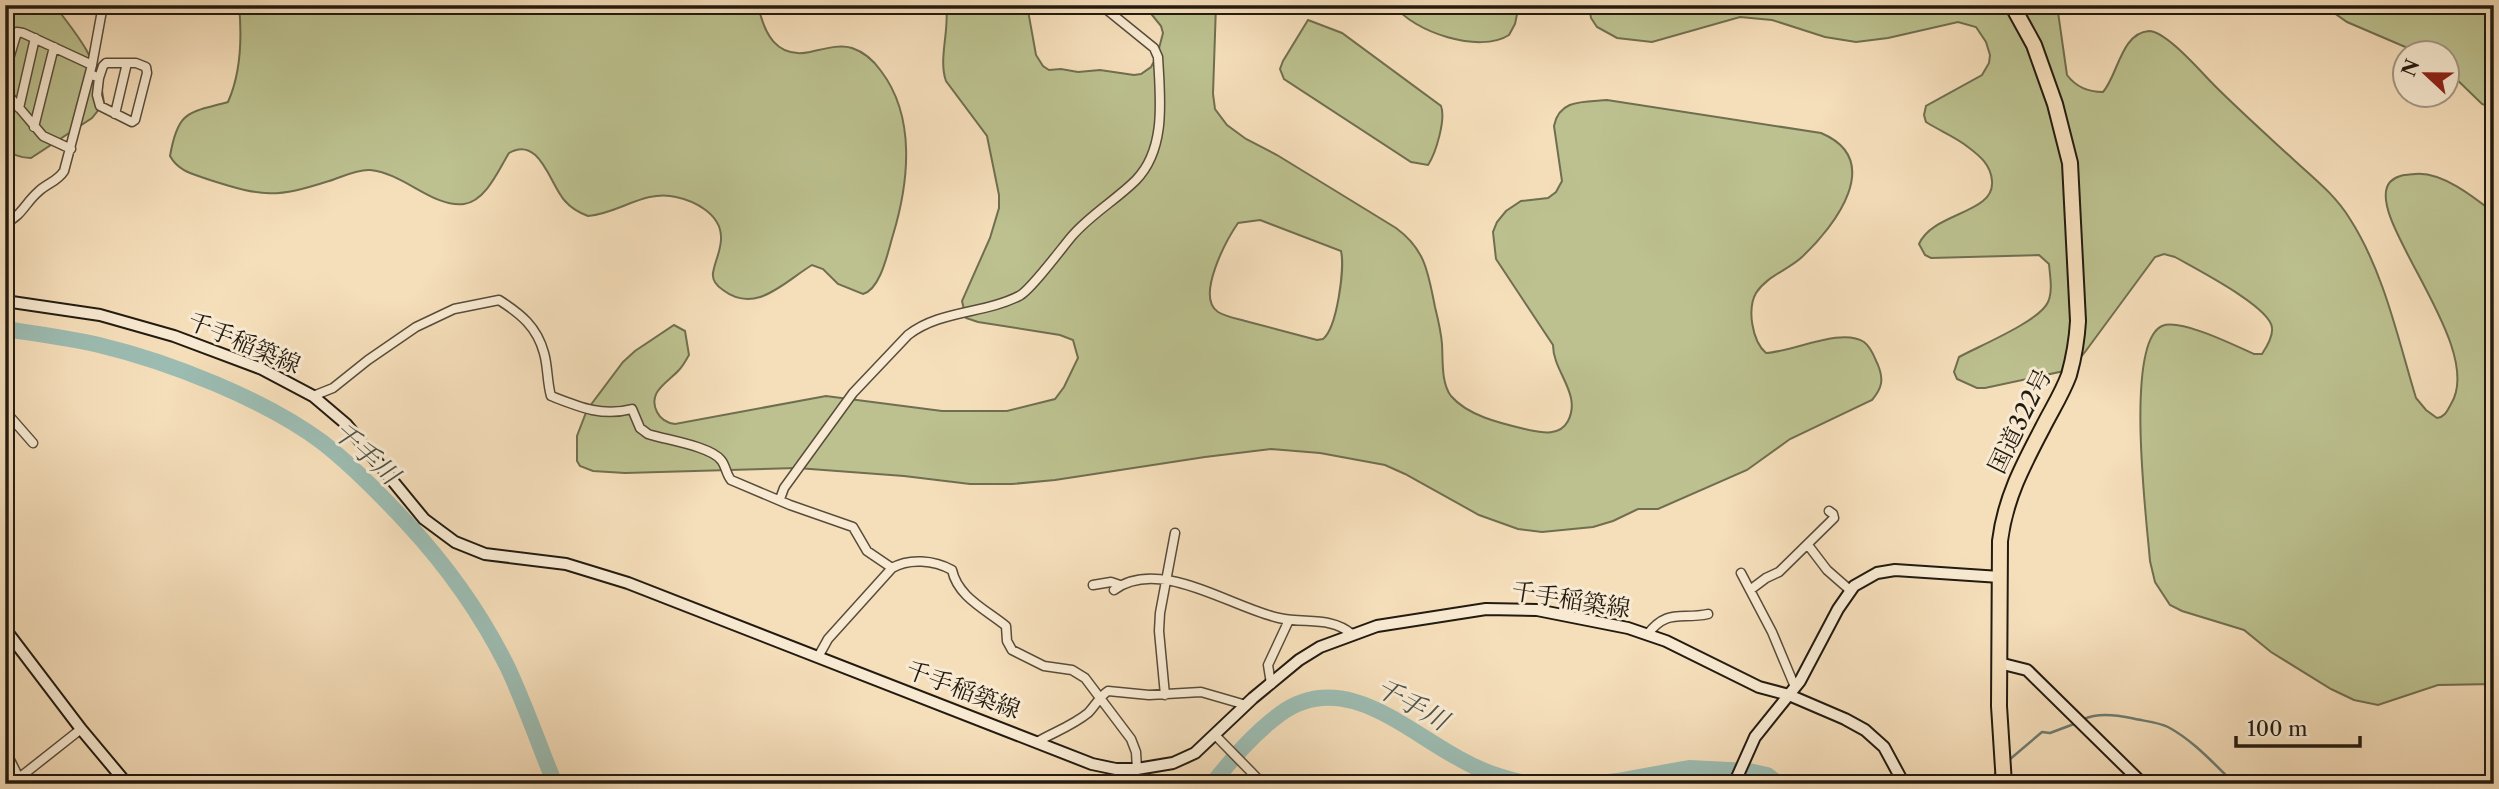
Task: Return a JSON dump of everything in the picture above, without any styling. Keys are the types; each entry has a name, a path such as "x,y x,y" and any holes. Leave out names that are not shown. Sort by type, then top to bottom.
{"highway":[{"name":"国道322号","path":"2003,780 2000,752 2000,541 2006,507 2018,476 2069,374 2078,321 2070,163 2055,104 2034,45 2012,5"}],"main road":[{"name":"千手稲築線","path":"5,301 100,315 174,336 262,369 313,396 346,424 424,519 455,542 485,554 566,564 628,583 1092,764 1116,769 1137,769 1173,763 1195,753 1299,660 1320,647 1352,634 1397,622 1486,609 1537,610 1628,628 1666,641 1759,687 1792,691 1865,730 1884,747 1904,784"},
{"path":"1734,783 1743,758 1755,737 1792,691 1854,586 1877,573 1895,570 2000,577"},
{"path":"5,629 81,729 127,784"},
{"path":"1999,663 2027,670 2143,784"}],"street":[{"path":"5,223 17,217 39,190 59,179 71,149 91,69 103,5"},
{"path":"780,499 784,488 853,393 908,335 918,327 942,318 997,304 1026,292 1082,224 1136,180 1147,164 1157,141 1159,126 1158,57 1154,48 1101,5"},
{"path":"5,72 17,32 54,47 91,69 99,78"},
{"path":"19,108 35,38"},
{"path":"34,127 54,47"},
{"path":"106,63 127,63 146,67 147,73 135,120 132,122 104,110 97,103 103,66 106,63"},
{"path":"115,114 127,63"},
{"path":"5,92 43,136 71,149"},
{"path":"313,396 333,388 416,327 454,309 499,300 530,323 544,355 551,396 584,408 615,414 632,409 640,428 648,434 712,452 723,462 731,480 790,505 853,527 867,551 892,568"},
{"path":"5,411 33,443"},
{"path":"1750,590 1779,572 1808,545 1834,517 1829,511"},
{"path":"1164,695 1160,613 1175,533"},
{"path":"1808,545 1827,570 1851,590"},
{"path":"818,657 828,639 892,568 903,562 915,561 952,570 955,583 962,593 1006,626 1007,641 1012,650 1044,666 1072,670 1085,678 1130,739 1136,752 1137,769"},
{"path":"1741,573 1772,632 1792,691"},
{"path":"1093,585 1111,582 1117,588 1136,579 1166,580 1188,585 1278,618 1334,622 1352,634"},
{"path":"1647,635 1656,622 1673,615 1695,617 1708,614"},
{"path":"1271,684 1268,666 1289,620"},
{"path":"1037,741 1066,729 1090,711 1108,691 1164,695 1201,692 1246,705"},
{"path":"5,750 20,781 81,729"},
{"path":"1215,735 1263,784"}],"green space":[{"path":"5,5 54,5 93,62 102,89 104,103 92,118 31,158 16,155 5,146"},
{"path":"239,5 758,5 768,34 780,48 798,53 837,47 852,48 872,60 892,89 904,129 905,172 899,215 883,269 875,285 863,294 838,284 823,269 812,265 758,298 735,297 715,283 713,273 720,245 720,228 711,215 698,205 676,197 653,196 588,216 565,201 536,156 520,149 509,153 479,197 464,204 441,201 395,177 370,170 282,193 244,190 193,174 178,166 170,156 173,141 181,122 187,116 228,102 240,55"},
{"path":"946,5 1027,5 1036,55 1049,70 1100,70 1134,75 1151,67 1163,33 1161,26 1144,5 1216,5 1213,94 1215,109 1227,125 1406,236 1420,254 1427,273 1441,334 1444,378 1451,396 1467,409 1487,419 1540,432 1556,431 1565,426 1572,402 1554,355 1553,345 1496,259 1493,232 1506,211 1521,201 1548,198 1556,192 1562,181 1554,126 1561,111 1581,102 1607,100 1821,133 1840,145 1850,159 1852,176 1848,193 1840,211 1815,244 1756,293 1752,307 1754,333 1766,353 1843,337 1864,342 1871,350 1880,370 1880,388 1872,400 1790,439 1747,470 1658,509 1638,509 1593,527 1542,532 1518,529 1479,515 1385,465 1320,453 1271,449 1012,484 970,484 797,468 625,473 593,471 580,466 577,461 577,436 587,410 623,362 674,325 685,331 689,355 656,393 655,399 659,415 672,424 826,396 942,411 1007,411 1055,399 1078,358 1073,340 1060,335 966,318 962,301 990,238 999,208 999,195 987,136 946,81 943,63","holes":["1260,220 1341,251 1339,297 1332,323 1323,339 1317,340 1229,317 1218,312 1212,305 1211,281 1215,268 1238,223"]},
{"path":"1394,5 1519,5 1515,24 1509,35 1481,42 1465,41 1431,31 1403,15"},
{"path":"1589,5 2057,5 2067,75 2078,86 2098,92 2103,92 2108,85 2132,39 2140,33 2156,33 2183,53 2325,188 2344,211 2362,239 2381,283 2416,398 2437,418 2444,415 2451,404 2458,379 2453,349 2440,317 2392,222 2386,199 2392,180 2401,176 2425,174 2457,186 2477,200 2494,213 2494,684 2438,685 2378,705 2354,700 2271,652 2244,630 2170,605 2155,582 2150,561 2142,474 2141,398 2150,339 2162,326 2181,326 2208,334 2254,354 2262,354 2272,331 2268,319 2246,299 2198,270 2175,257 2164,254 2155,257 2085,352 2075,364 2064,371 1985,388 1977,388 1957,379 1954,372 1959,357 2034,317 2048,302 2051,288 2049,264 2039,255 1931,258 1925,255 1919,244 1926,233 1974,207 1990,192 1991,175 1984,161 1963,143 1926,122 1924,115 1926,106 1982,75 1990,55 1986,42 1976,27 1958,22 1888,38 1856,42 1825,37 1772,20 1740,17 1652,42 1617,38 1597,27 1591,18"},
{"path":"2323,5 2494,5 2494,109 2482,104 2460,83 2460,38 2390,38 2390,40 2347,22"},
{"path":"1308,20 1342,33 1441,106 1439,136 1428,165 1411,162 1284,79 1280,69 1283,61"}],"waterway":[{"name":"千手川","path":"5,329 99,345 156,361 273,411 333,451 376,491 421,539 474,609 507,666 555,784"},
{"name":"千手川","path":"1212,784 1252,738 1280,714 1304,702 1327,698 1350,700 1373,708 1477,768 1530,784"},
{"path":"2084,719 2113,715 2168,727 2195,746 2235,784"},
{"path":"2009,760 2042,732 2050,733 2074,724"},
{"name":"千手川","path":"1590,784 1689,768 1749,771 1767,775 1779,784"},
{"path":"1983,784 1992,779 1997,771"},
{"path":"1908,782 1933,780 1946,784"}]}
